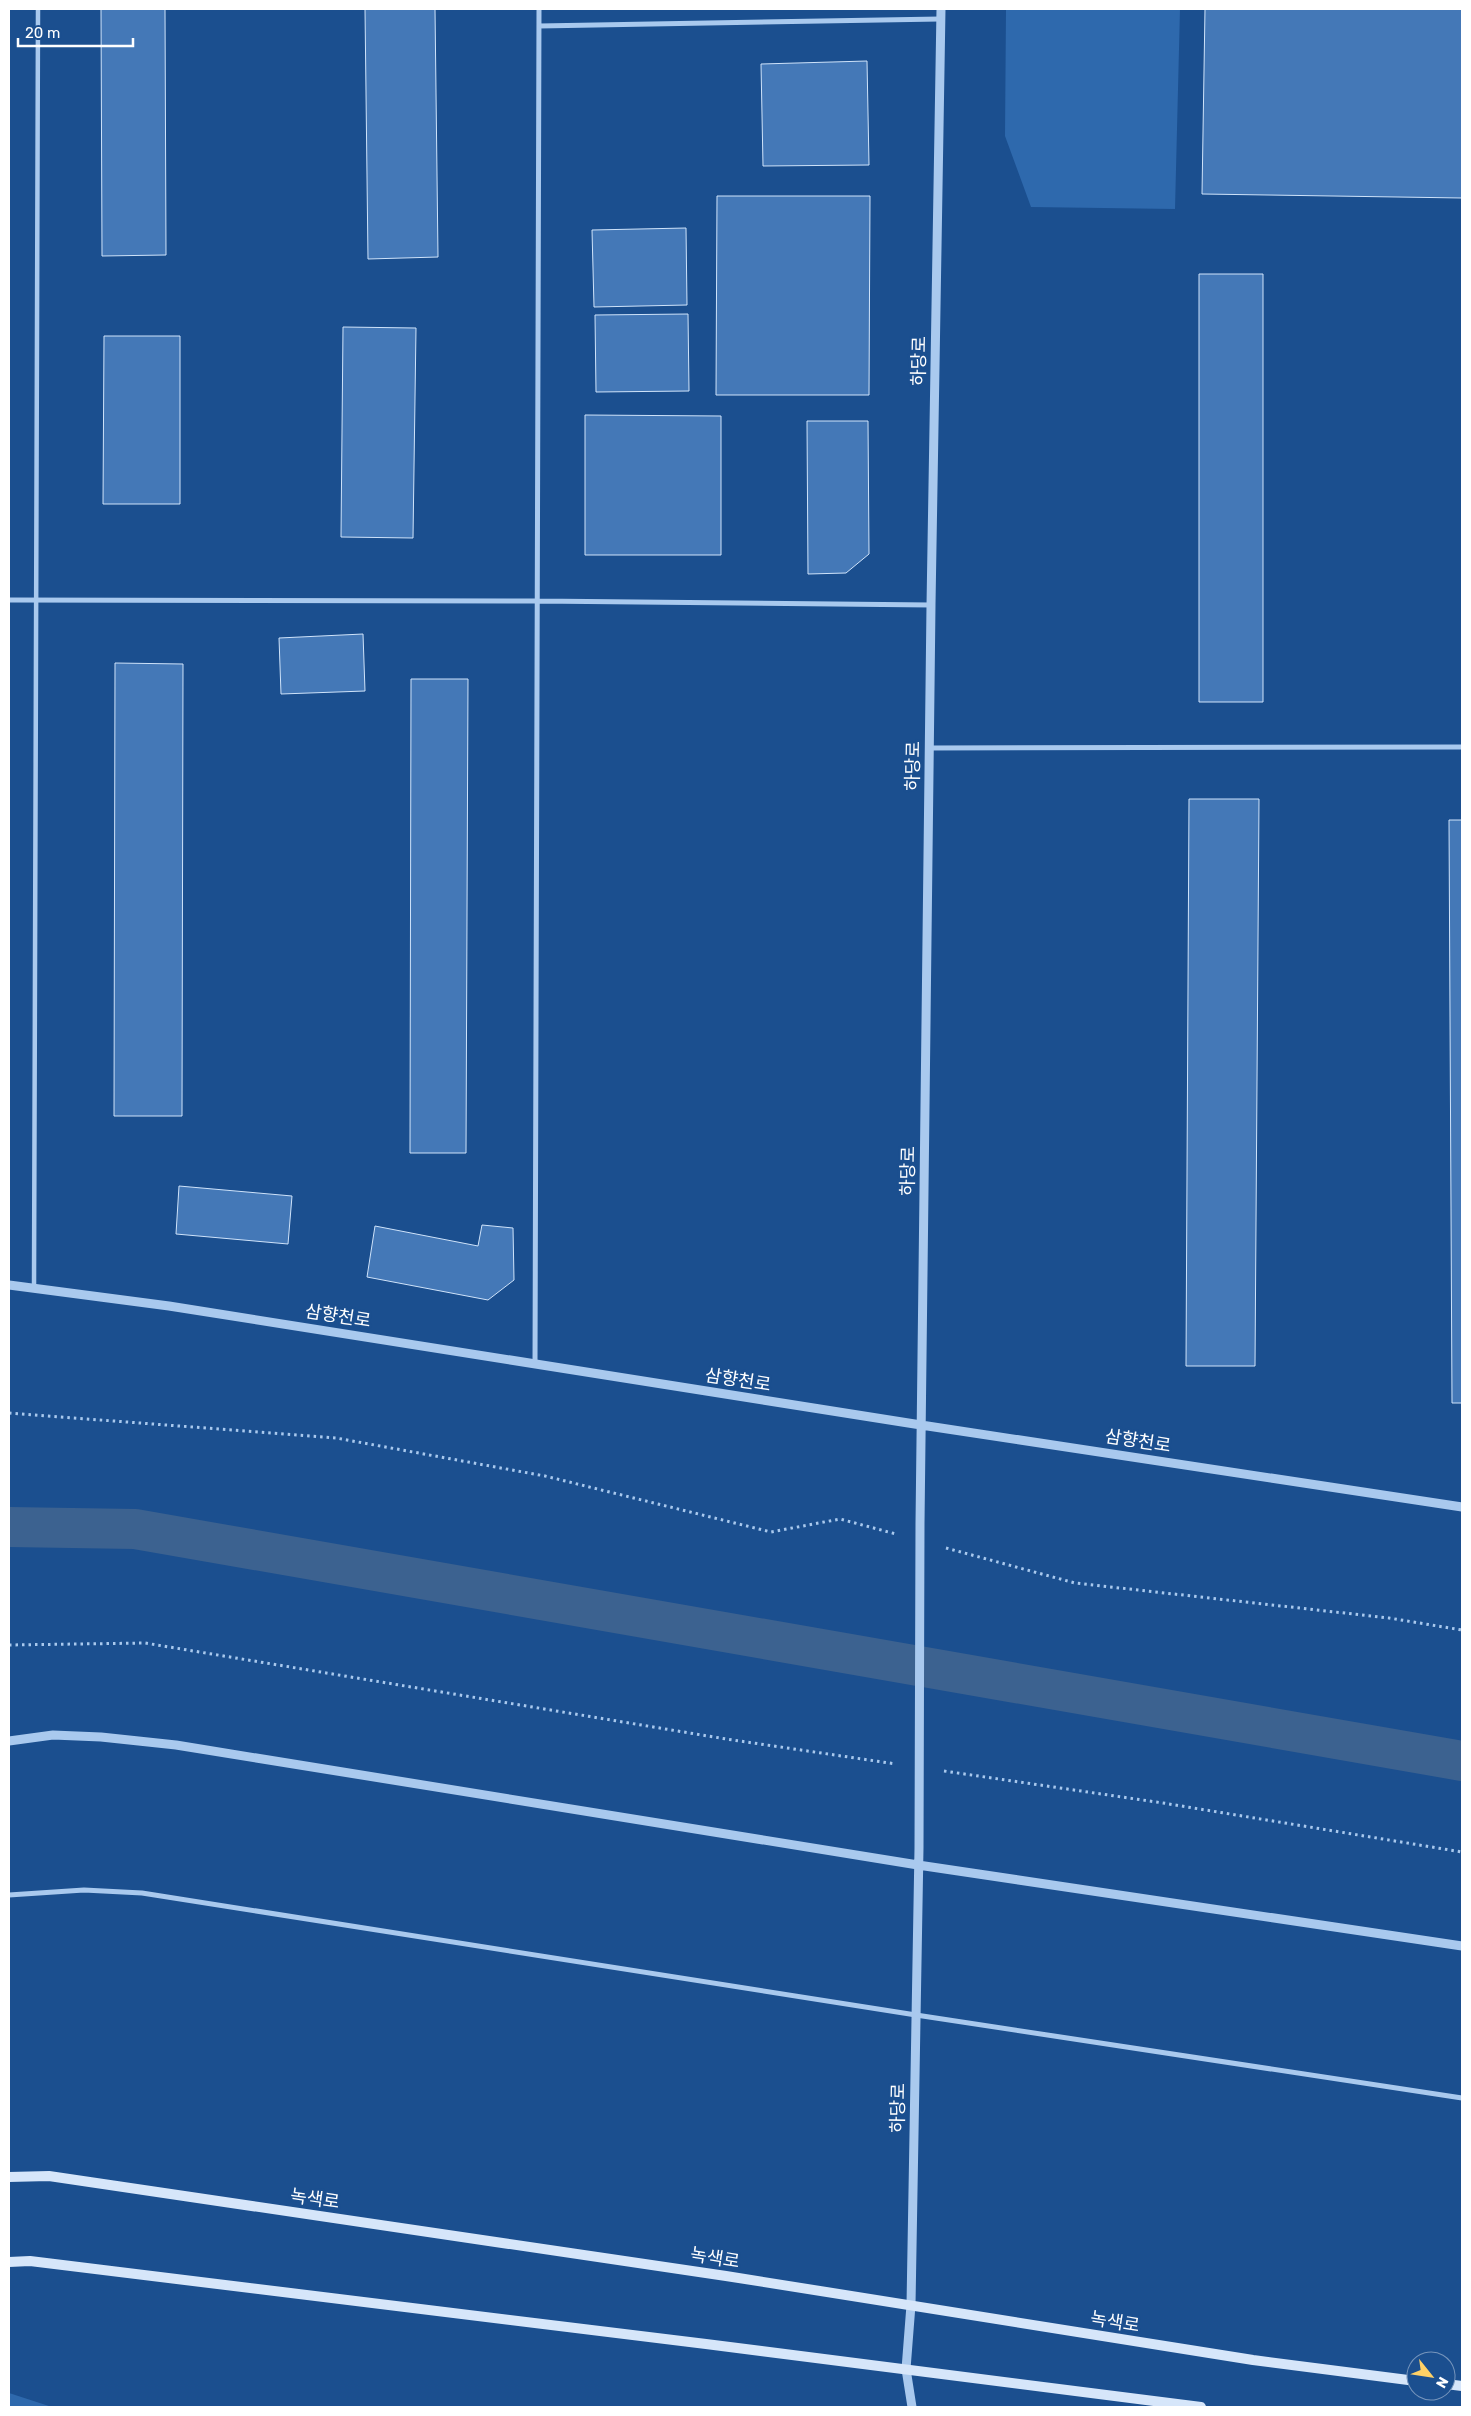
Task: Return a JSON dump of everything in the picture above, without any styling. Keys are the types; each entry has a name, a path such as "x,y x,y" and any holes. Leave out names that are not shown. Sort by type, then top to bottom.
{"main road":[{"name":"녹색로","path":"9,2177 49,2176 716,2274 1254,2360 1406,2380"},
{"path":"9,2262 40,2262 1201,2407"}],"street":[{"path":"34,1288 38,9"},
{"path":"535,1364 539,9"},
{"name":"하당로","path":"912,2407 906,2370 911,2305 919,1848 920,1524 929,748 941,9"},
{"path":"539,26 940,20"},
{"path":"9,600 537,601 931,605"},
{"path":"929,748 1462,747"},
{"name":"삼향천로","path":"9,1285 169,1306 921,1425 1462,1506"},
{"path":"9,1741 53,1735 101,1737 176,1745 918,1866 1462,1946"},
{"path":"9,1895 84,1890 142,1893 916,2015 1462,2098"}],"path":[{"path":"9,1413 336,1438 545,1476 771,1532 840,1519 897,1534"},
{"path":"944,1547 1075,1583 1389,1618 1462,1630"},
{"path":"9,1645 144,1643 726,1739 900,1765"},
{"path":"939,1770 1172,1804 1462,1852"}],"shaded area":[{"path":"1006,9 1180,9 1175,209 1031,207 1005,136"},
{"path":"9,2393 52,2407 9,2407"}],"building":[{"path":"101,9 165,9 166,255 102,256"},
{"path":"365,9 435,9 438,257 368,259"},
{"path":"1205,9 1462,9 1462,198 1202,194"},
{"path":"867,61 869,165 763,166 761,64"},
{"path":"717,196 870,196 869,395 716,395"},
{"path":"686,228 687,305 594,307 592,230"},
{"path":"1199,274 1263,274 1263,702 1199,702"},
{"path":"688,314 689,391 596,392 595,315"},
{"path":"343,327 416,328 413,538 341,537"},
{"path":"104,336 180,336 180,504 103,504"},
{"path":"585,415 721,416 721,555 585,555"},
{"path":"807,421 868,421 869,554 846,573 808,574"},
{"path":"363,634 365,691 281,694 279,638"},
{"path":"115,663 183,664 182,1116 114,1116"},
{"path":"411,679 468,679 466,1153 410,1153"},
{"path":"1189,799 1259,799 1255,1366 1186,1366"},
{"path":"1449,820 1462,820 1462,1403 1452,1403"},
{"path":"179,1186 292,1196 288,1244 176,1234"},
{"path":"482,1225 513,1228 514,1280 488,1300 367,1277 375,1226 478,1246"}],"waterway":[{"path":"9,1527 135,1529 1462,1761"}]}
